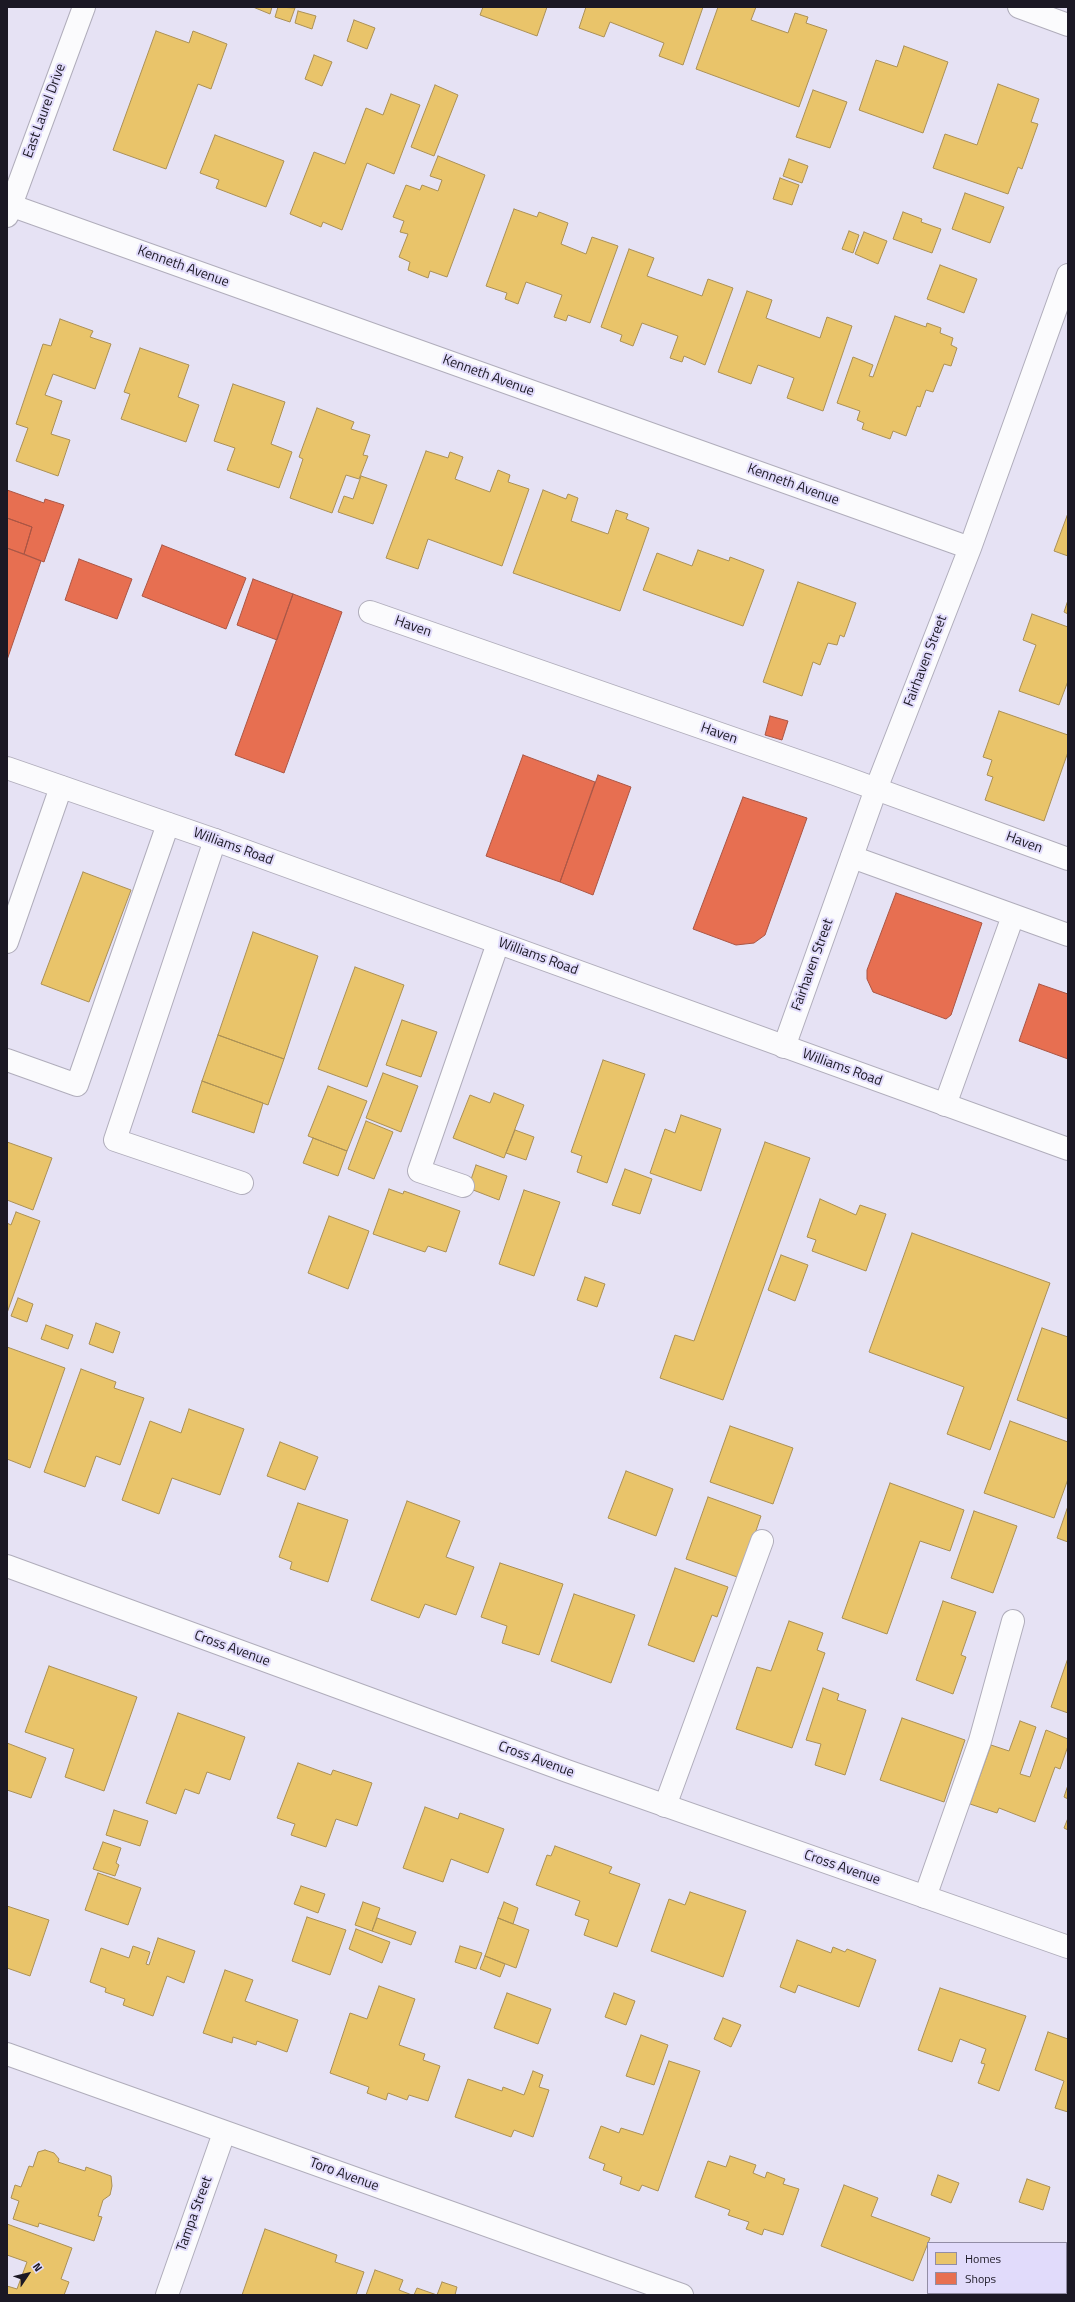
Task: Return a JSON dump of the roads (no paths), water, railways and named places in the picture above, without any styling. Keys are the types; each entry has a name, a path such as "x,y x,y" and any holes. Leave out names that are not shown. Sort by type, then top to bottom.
{"street":[{"name":"East Laurel Drive","path":"8,209 84,7"},
{"path":"1019,7 1068,25"},
{"name":"Kenneth Avenue","path":"8,209 970,548"},
{"name":"Fairhaven Street","path":"784,1047 876,789 970,548 1068,275"},
{"name":"Haven","path":"370,612 876,789 1068,859"},
{"name":"Williams Road","path":"7,768 215,840 1068,1149"},
{"path":"7,942 61,787"},
{"path":"7,1060 77,1085 168,824"},
{"path":"215,840 115,1140 242,1183"},
{"path":"852,857 1068,935"},
{"path":"945,1105 1013,916"},
{"path":"463,1186 419,1171 498,943"},
{"path":"665,1806 762,1541"},
{"name":"Cross Avenue","path":"7,1566 665,1806 1068,1947"},
{"path":"925,1897 980,1741 1013,1621"},
{"name":"Toro Avenue","path":"7,2054 224,2133 682,2295"},
{"name":"Tampa Street","path":"167,2295 224,2133"}]}
